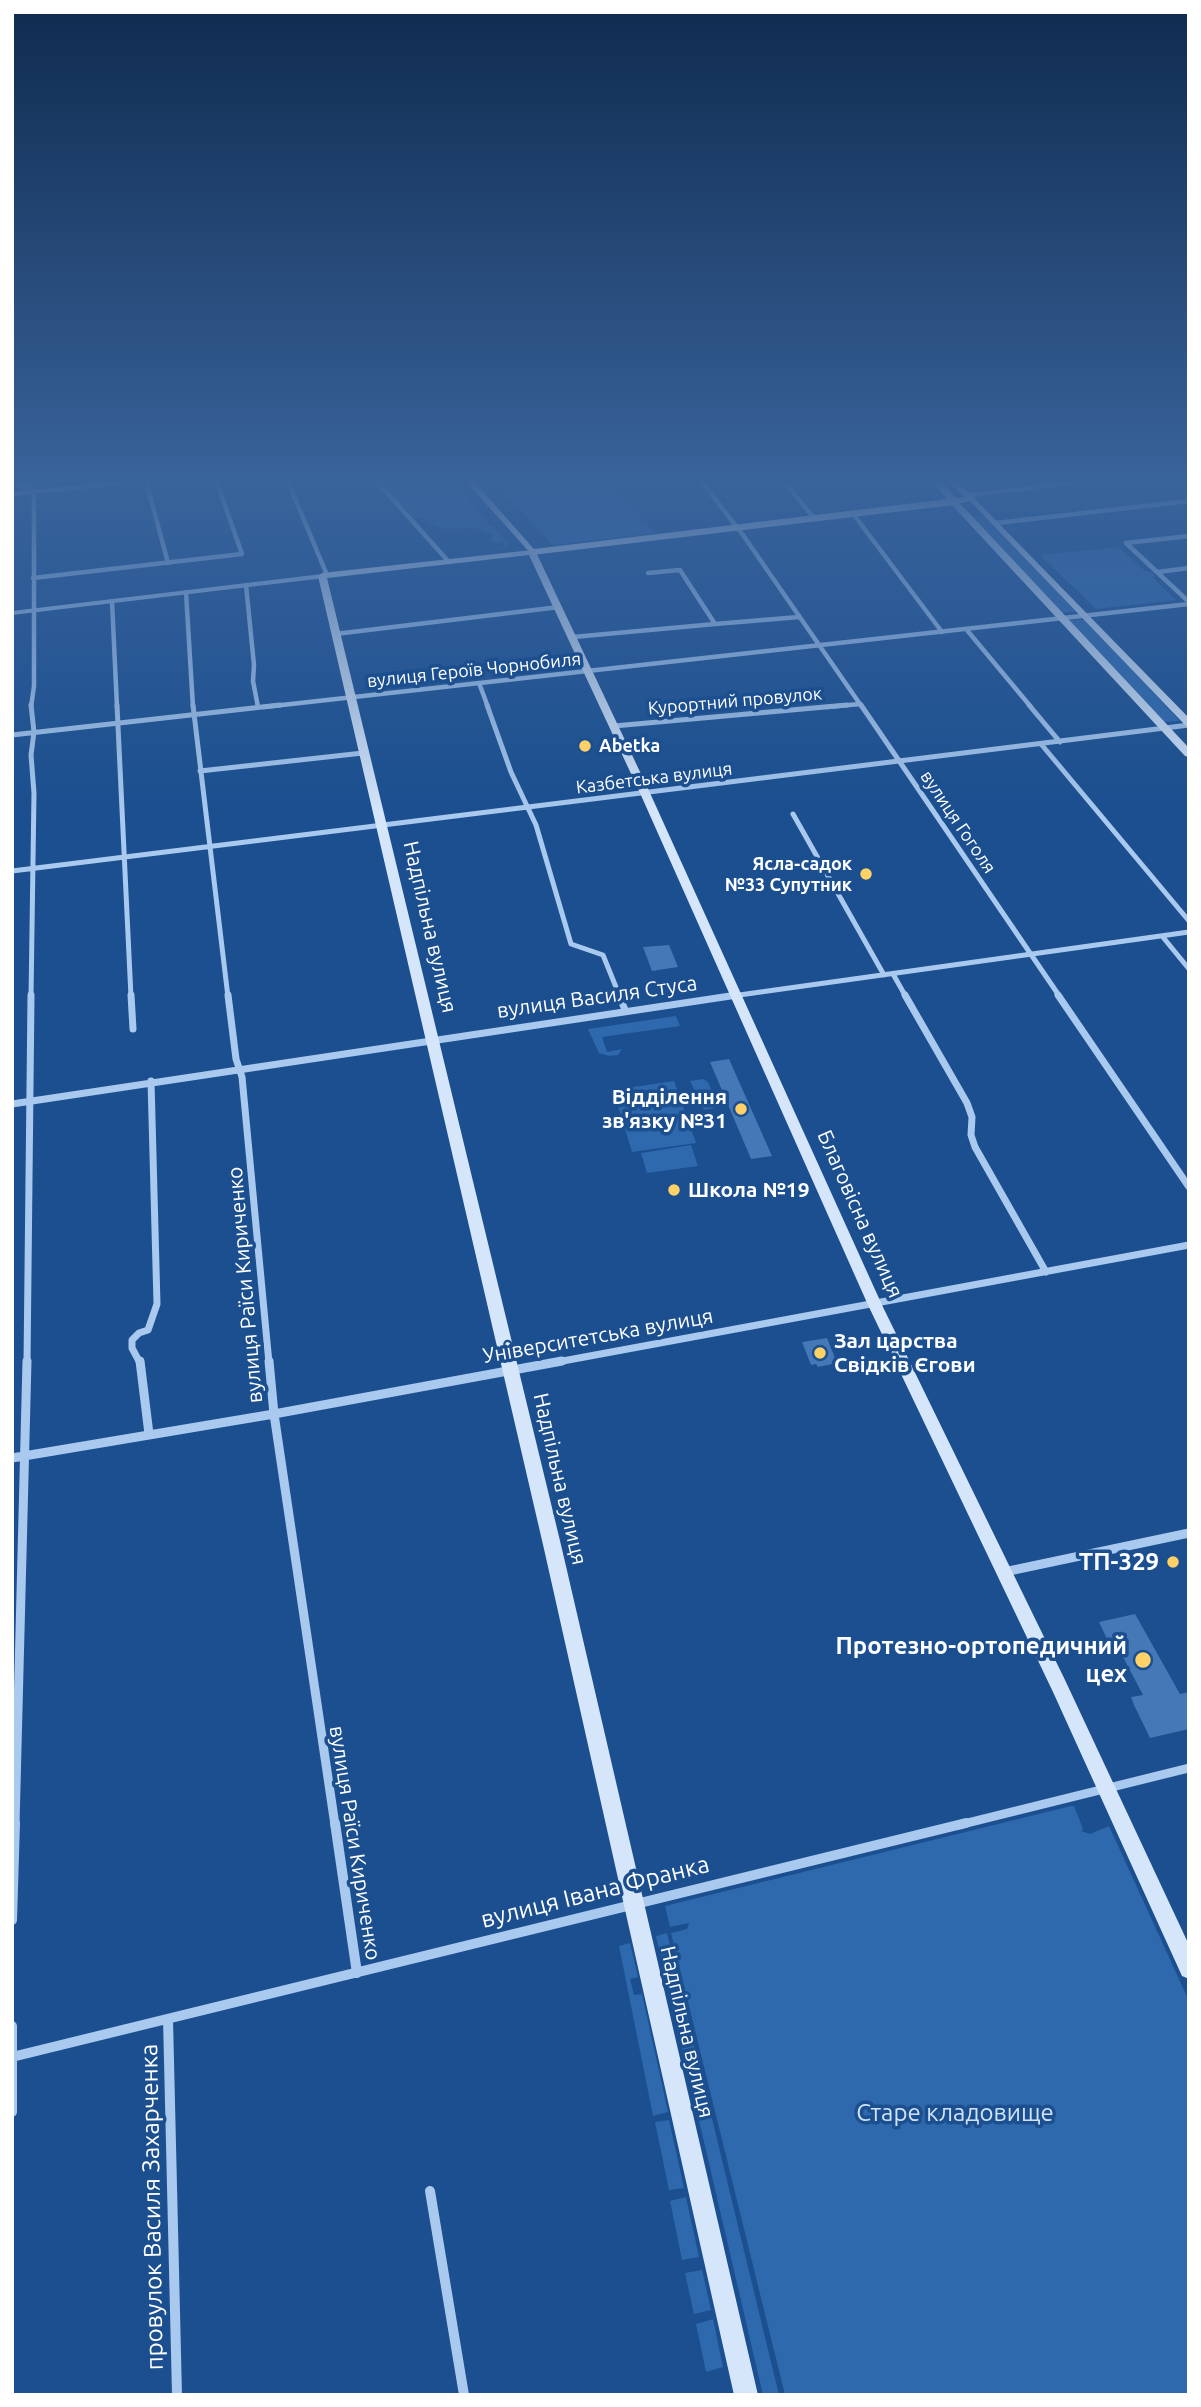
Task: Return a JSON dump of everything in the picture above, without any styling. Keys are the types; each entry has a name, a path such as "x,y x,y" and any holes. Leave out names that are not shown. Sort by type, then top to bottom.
{"main road":[{"name":"Надпільна вулиця","path":"327,589 335,634 635,1904 746,2395"},
{"name":"Благовісна вулиця","path":"550,589 875,1304 1189,1969"},
{"path":"1035,589 1189,754"},
{"path":"1060,589 1189,725"}],"street":[{"path":"12,1920 25,1456 31,1101 33,589"},
{"path":"12,613 209,589"},
{"path":"246,589 253,681 258,707"},
{"path":"693,589 715,624"},
{"name":"вулиця Гоголя","path":"780,589 1189,1187"},
{"path":"910,589 942,632"},
{"path":"1175,589 1189,603"},
{"name":"вулиця Раїси Кириченко","path":"186,592 200,771 245,1104 274,1414 357,1973"},
{"path":"112,601 133,1029"},
{"name":"вулиця Героїв Чорнобиля","path":"12,734 1189,603"},
{"path":"335,634 559,607"},
{"path":"573,637 799,617"},
{"path":"966,629 1060,741"},
{"path":"479,683 503,752 536,825 571,944 603,955 625,1010"},
{"name":"Курортний провулок","path":"614,726 860,704"},
{"name":"Казбетська вулиця","path":"12,871 1189,725"},
{"path":"1041,744 1189,921"},
{"path":"200,771 363,753"},
{"path":"793,814 884,975"},
{"name":"вулиця Василя Стуса","path":"12,1104 432,1038 1189,932"},
{"path":"1163,936 1189,969"},
{"path":"893,974 967,1103 972,1117 971,1135 975,1147 1046,1272"},
{"path":"149,1434 140,1361 132,1348 132,1340 139,1333 148,1330 157,1304 151,1081"},
{"name":"Університетська вулиця","path":"12,1458 274,1414 1189,1245"},
{"path":"1003,1572 1189,1533"},
{"name":"вулиця Івана Франка","path":"13,2057 1189,1768"},
{"name":"провулок Василя Захарченка","path":"168,2019 177,2395"},
{"path":"12,2026 12,2112"},
{"path":"430,2191 464,2395"}],"green space":[{"path":"1040,589 1055,589 1076,612 1062,613"},
{"path":"1076,589 1165,589 1176,600 1096,609"},
{"path":"1085,620 1180,721 1163,722 1069,621"},
{"path":"676,1016 680,1026 602,1037 607,1052 622,1049 618,1055 599,1053 588,1029"},
{"path":"703,1079 708,1082 717,1104 715,1108 704,1110 690,1081"},
{"path":"674,1081 696,1143 632,1152 613,1090"},
{"path":"691,1145 698,1166 647,1173 641,1153"},
{"name":"Старе кладовище","path":"1074,1806 1083,1829 1081,1831 1090,1834 1109,1826 1189,2001 1189,2395 785,2395 671,1933 687,1929 689,1923 670,1927 665,1906"},
{"path":"667,1933 779,2395 763,2395 656,1936"},
{"path":"630,1943 638,1977 630,1979 634,1995 642,1994 668,2112 653,2116 619,1946"},
{"path":"669,2120 684,2188 669,2190 655,2122"},
{"path":"686,2197 699,2257 682,2260 670,2201"},
{"path":"702,2270 711,2310 694,2314 685,2273"},
{"path":"713,2319 723,2367 706,2372 696,2324"}],"building":[{"path":"669,945 678,967 652,971 643,947"},
{"name":"Відділення зв'язку №31","path":"729,1059 772,1156 751,1159 710,1062"},
{"name":"Зал царства Свідків Єгови","path":"827,1338 837,1363 818,1367 816,1364 811,1365 802,1342"},
{"name":"Протезно-ортопедичний цех","path":"1135,1614 1180,1694 1189,1692 1189,1729 1150,1738 1134,1705 1131,1697 1143,1695 1113,1638 1107,1639 1099,1622"}],"place":[{"name":"Abetka","path":"585,746"},
{"name":"Ясла-садок №33 Супутник","path":"866,874"},
{"name":"Відділення зв'язку №31","path":"741,1109"},
{"name":"Школа №19","path":"674,1190"},
{"name":"Зал царства Свідків Єгови","path":"820,1353"},
{"name":"ТП-329","path":"1173,1562"},
{"name":"Протезно-ортопедичний цех","path":"1143,1660"}]}
